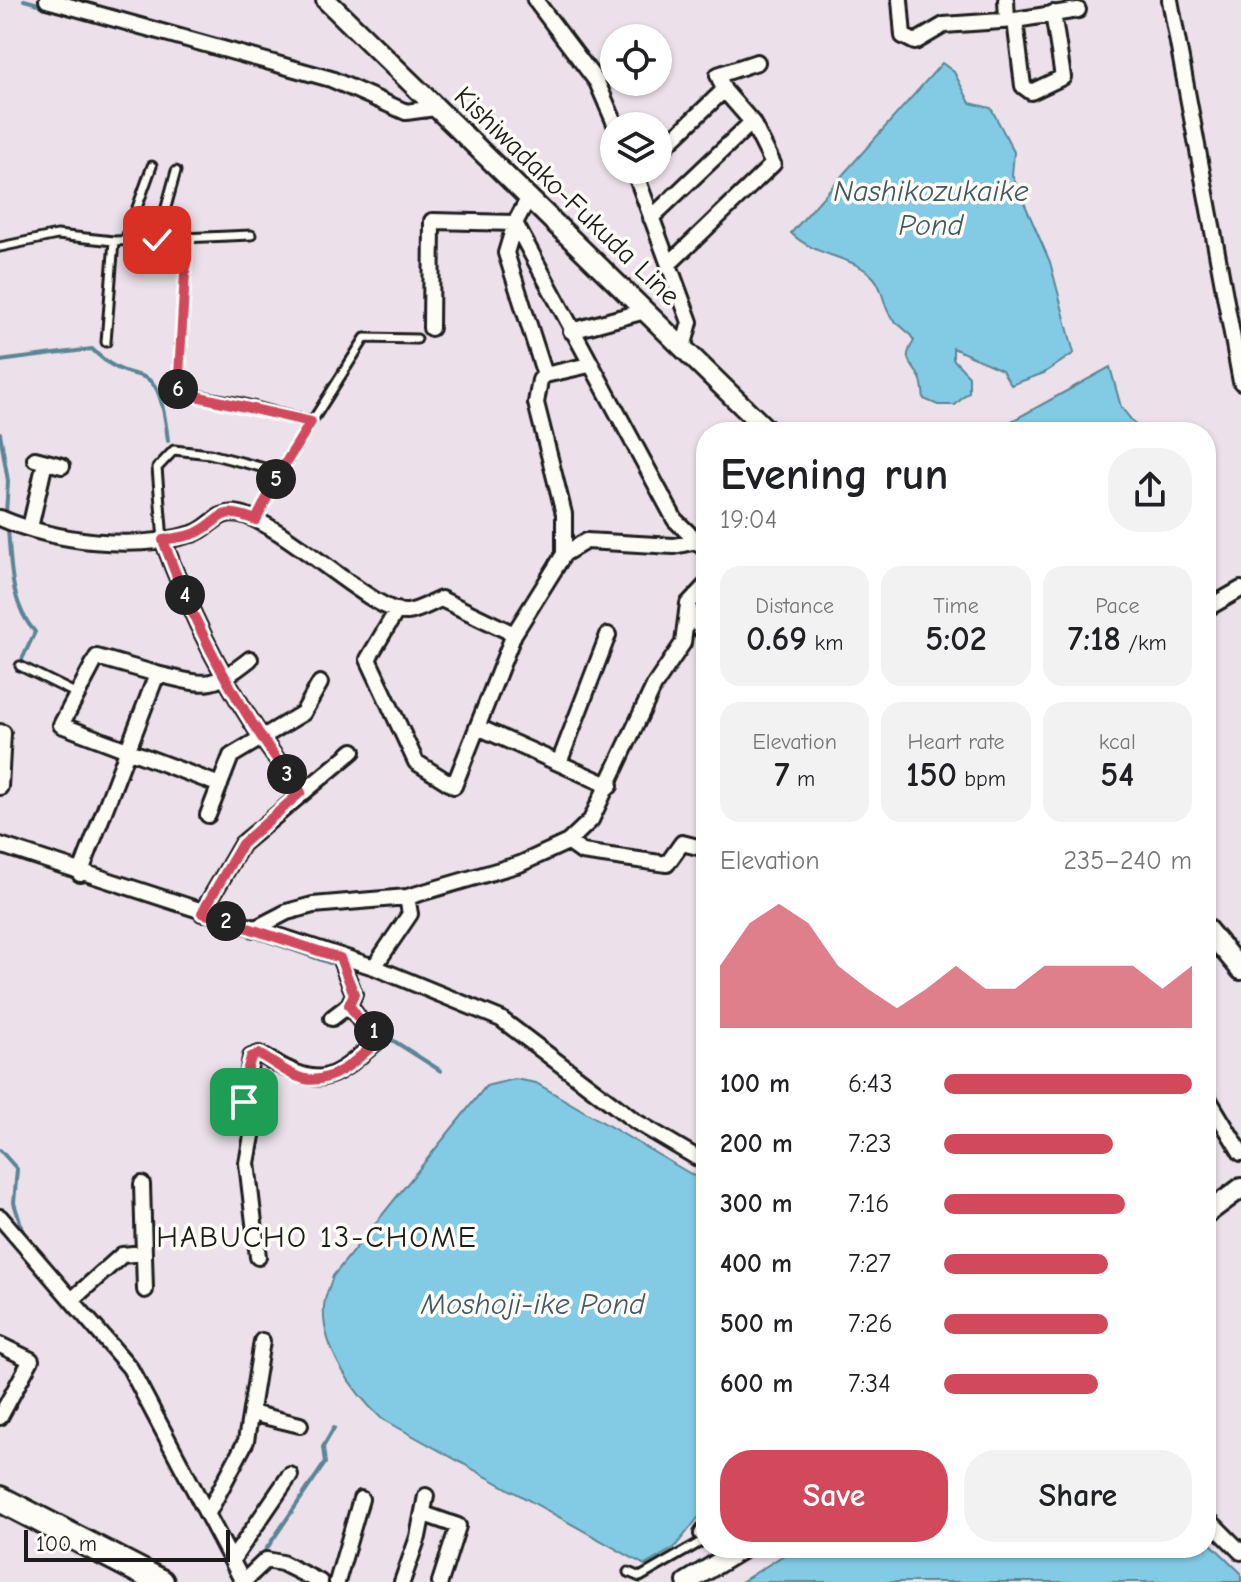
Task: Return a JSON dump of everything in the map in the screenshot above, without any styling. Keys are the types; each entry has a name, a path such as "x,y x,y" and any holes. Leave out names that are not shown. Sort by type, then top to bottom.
{"main road":[{"path":"0,1499 161,1582"}],"street":[{"path":"47,0 331,79 406,112 435,108"},
{"name":"Kishiwadako-Fukuda Line","path":"326,0 759,422"},
{"path":"535,0 597,82 610,112"},
{"path":"900,0 903,36 915,42 944,25 1011,20 1078,10"},
{"path":"1006,0 1023,86 1031,92 1063,77 1053,13"},
{"path":"1170,0 1241,382"},
{"path":"670,263 773,164 752,122 724,90 718,75 757,62"},
{"path":"672,140 724,90"},
{"path":"651,218 752,122"},
{"path":"640,184 690,322 683,348"},
{"path":"528,199 515,223 506,253 545,375"},
{"path":"431,328 432,221 515,223"},
{"path":"515,223 555,292 571,331 675,520 696,541"},
{"path":"571,331 645,311"},
{"path":"564,554 564,514 536,403 540,380 545,375 589,365"},
{"path":"30,528 40,461 62,466"},
{"path":"0,518 79,539 163,540 196,533 218,514 239,514 299,544 373,598 397,610 405,613 441,599 514,634"},
{"path":"163,540 224,680 261,741 301,792"},
{"path":"397,610 368,659 416,762 454,786 514,634 564,554 586,541 696,546"},
{"path":"1216,603 1241,589"},
{"path":"254,929 287,912 313,905 407,897 520,864 568,842 591,820 610,786 654,686 683,643 688,604 696,596"},
{"path":"688,604 696,622"},
{"path":"559,763 608,635"},
{"path":"220,785 126,753 61,725 97,657 203,685 224,680 250,659"},
{"path":"80,874 157,674"},
{"path":"208,815 231,756 261,741 303,713 320,683"},
{"path":"478,727 610,786"},
{"path":"0,732 3,733 0,787"},
{"path":"202,913 242,844 353,751"},
{"path":"568,842 582,852 667,864 682,843 696,846"},
{"path":"0,845 80,874 374,967 501,1019 635,1121 696,1157"},
{"path":"374,967 410,914 407,897"},
{"path":"1216,940 1241,970"},
{"path":"332,1018 349,1005 354,994 340,958"},
{"path":"258,1257 247,1163 252,1136 244,1102 244,1082 251,1057 259,1054 302,1079 318,1079 349,1066 382,1037 361,1022 349,1005"},
{"path":"1216,1112 1241,1153"},
{"path":"142,1184 145,1290"},
{"path":"1216,1207 1241,1188"},
{"path":"2,1225 74,1298 130,1368 243,1582 266,1560 282,1563 320,1582"},
{"path":"74,1298 122,1255 144,1253"},
{"path":"208,1513 246,1441 262,1341"},
{"path":"0,1345 31,1360 0,1417"},
{"path":"251,1413 300,1425"},
{"path":"232,1560 278,1504 290,1475"},
{"path":"402,1582 424,1514 426,1496"},
{"path":"337,1582 361,1499"},
{"path":"424,1514 458,1526 440,1582"},
{"path":"1216,1527 1241,1552"},
{"path":"687,1582 727,1558"}],"lane":[{"path":"125,241 152,166"},
{"path":"157,240 176,171"},
{"path":"0,247 57,235 125,241 251,235"},
{"path":"187,240 178,392 311,422"},
{"path":"106,342 114,241"},
{"path":"256,520 280,472 365,338 417,339"},
{"path":"163,540 157,468 174,450 210,454 280,472"},
{"path":"20,666 77,694"},
{"path":"628,1572 644,1579 696,1541"}],"water":[{"name":"Nashikozukaike Pond","path":"942,63 954,72 970,103 991,108 1014,152 1012,175 1050,262 1074,353 1044,373 1011,385 1002,370 953,348 953,359 969,376 969,392 955,405 938,405 924,399 921,380 908,357 914,341 889,314 874,278 857,265 812,247 791,233"},
{"path":"1110,367 1121,407 1133,422 1012,422"},
{"name":"Moshoji-ike Pond","path":"515,1079 536,1083 696,1177 696,1520 674,1548 645,1565 381,1418 350,1382 328,1338 324,1303 333,1276 486,1086"},
{"path":"1216,1549 1241,1573 1241,1582 741,1582 779,1558 1216,1558"}],"waterway":[{"path":"24,0 46,6"},
{"path":"342,91 400,118 426,118"},
{"path":"0,361 92,349 109,363 152,382 164,411 168,441"},
{"path":"0,433 8,481 6,514"},
{"path":"8,528 16,597 35,632 17,670"},
{"path":"79,878 158,904"},
{"path":"200,917 330,963"},
{"path":"386,1036 441,1071"},
{"path":"0,1150 17,1169 14,1203 25,1238"},
{"path":"84,1304 128,1353"},
{"path":"126,1351 184,1455"},
{"path":"265,1551 325,1463 323,1447 334,1428"},
{"path":"241,1563 244,1569"}],"district":[{"name":"HABUCHO 13-CHOME","path":"317,1237"}],"route":[{"path":"157,240 187,240 178,392 241,403 311,422 280,472 256,520 239,514 218,514 196,533 163,540 224,680 261,741 301,792 242,844 202,913 340,958 354,994 349,1005 361,1022 382,1037 349,1066 318,1079 302,1079 259,1054 251,1057 244,1082 244,1102"}]}
